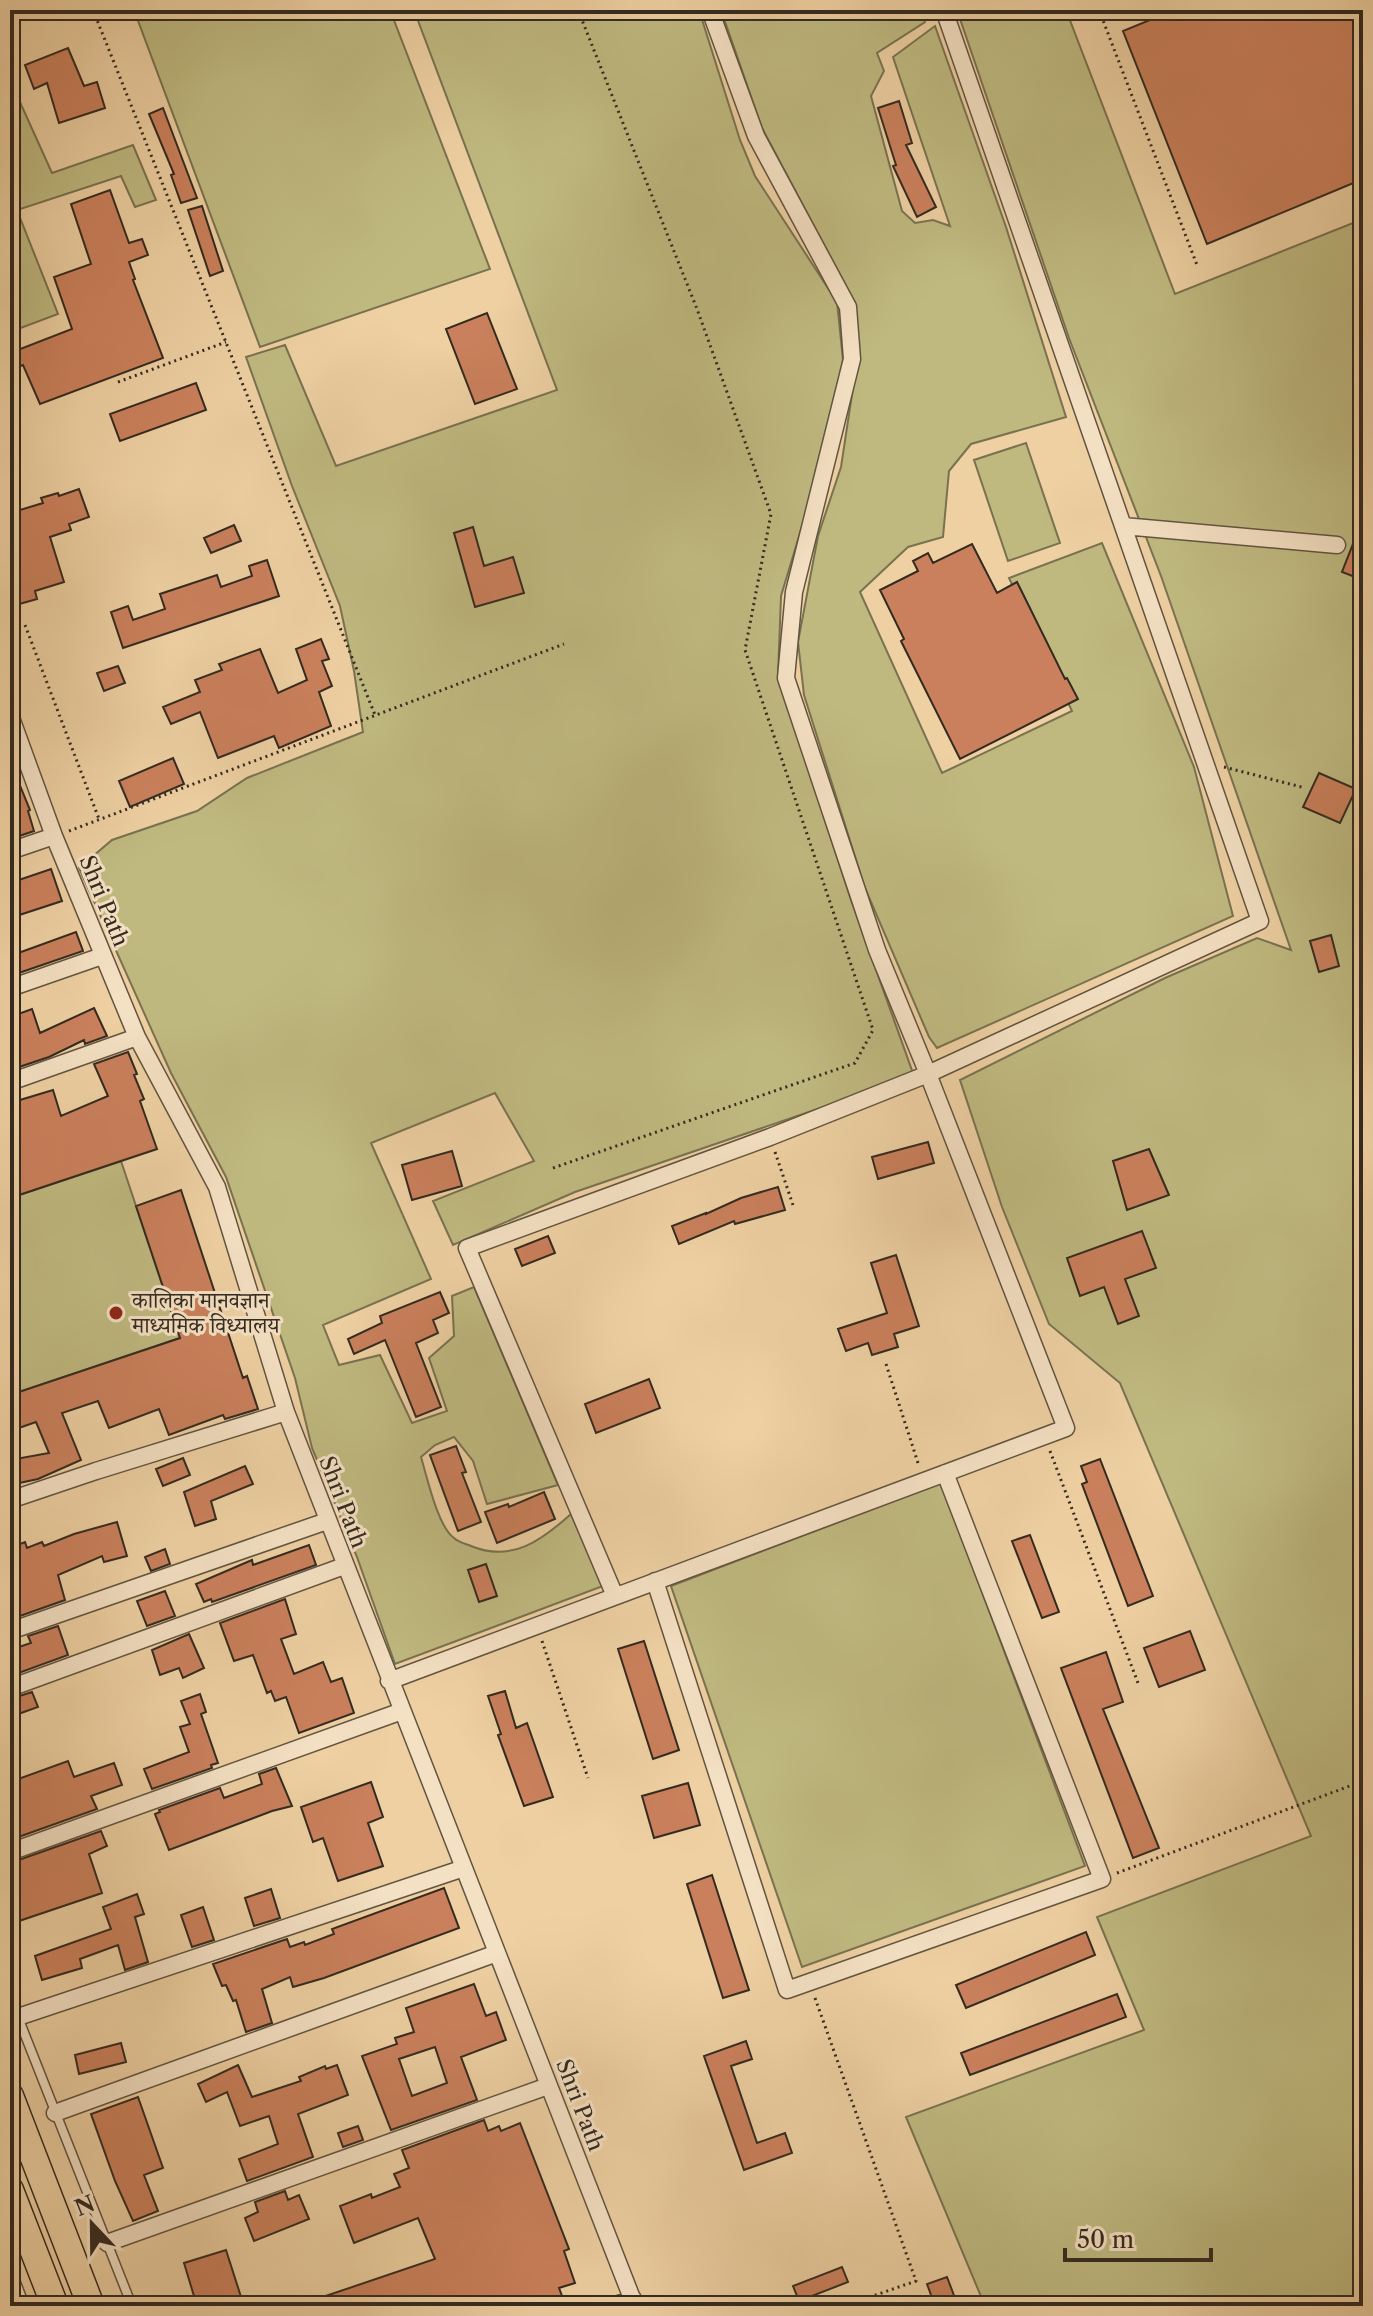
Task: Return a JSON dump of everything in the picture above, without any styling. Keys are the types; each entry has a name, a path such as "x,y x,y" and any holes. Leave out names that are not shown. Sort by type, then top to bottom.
{"highway":[{"path":"10,2096 91,2306"},
{"path":"10,2190 55,2306"}],"street":[{"path":"389,1681 1066,1428 877,950 786,678 794,592 852,359 848,307 756,136 710,10"},
{"path":"615,1596 467,1248 770,1137 928,1074 1260,921 944,10"},
{"path":"1123,526 1337,545"},
{"name":"Shri Path","path":"10,715 54,836 137,1037 217,1187 286,1412 634,2303"},
{"path":"10,851 54,836"},
{"path":"10,988 102,956"},
{"path":"10,1082 137,1037"},
{"path":"10,1500 286,1412"},
{"path":"655,1581 787,1990 1102,1879 945,1473"},
{"path":"10,1631 327,1521"},
{"path":"10,1688 344,1566"},
{"path":"10,1852 402,1711"},
{"path":"18,2017 464,1868"},
{"path":"55,2113 497,1953"},
{"path":"107,2243 548,2086"},
{"path":"613,2306 634,2303"}],"lane":[{"path":"10,1997 132,2306"},
{"path":"10,2267 25,2306"}],"path":[{"path":"93,10 375,715"},
{"path":"553,1168 855,1063 873,1030 745,650 771,514 697,309 578,10"},
{"path":"1099,10 1197,265"},
{"path":"118,382 226,342"},
{"path":"25,625 99,819"},
{"path":"54,836 564,644"},
{"path":"1205,763 1305,788"},
{"path":"770,1137 793,1205"},
{"path":"886,1364 924,1481"},
{"path":"1044,1436 1138,1683"},
{"path":"536,1626 588,1778"},
{"path":"1102,1879 1363,1781"},
{"path":"809,1982 916,2281 844,2306"}],"shaded area":[{"path":"134,10 390,10 490,269 260,347"},
{"path":"414,10 699,10 740,140 755,176 837,302 843,360 823,457 781,596 778,676 851,900 914,1076 575,1192 453,1245 433,1201 534,1161 495,1093 371,1143 431,1279 323,1325 339,1365 380,1355 412,1423 447,1411 429,1358 454,1336 452,1296 474,1287 558,1485 487,1504 473,1461 454,1437 435,1445 421,1457 438,1513 448,1532 458,1541 486,1551 500,1552 526,1546 571,1514 603,1586 395,1664 357,1557 312,1448 295,1378 226,1177 171,1073 79,868 112,840 197,811 247,778 363,732 340,606 292,486 246,357 285,345 336,466 557,390"},
{"path":"721,10 921,10 925,22 877,53 884,71 871,96 902,211 915,223 933,220 950,226 893,57 935,26 1006,227 1066,417 971,444 949,471 943,537 908,547 860,592 942,773 1072,711 1009,578 1102,543 1194,767 1233,916 937,1048 929,1037 865,888 804,695 798,642 818,536 841,467 858,355 855,303 762,128"},
{"path":"957,10 1066,10 1175,294 1363,219 1363,2306 985,2306 906,2117 1144,2030 1097,1917 1311,1836 1120,1383 1049,1324 1002,1207 960,1080 1165,978 1257,938 1291,950 1161,576 1069,338"},
{"path":"10,80 52,173 133,145 156,200 135,207 121,176 17,210 58,314 10,332"},
{"path":"1026,443 1060,543 1008,561 974,460"},
{"path":"121,1161 180,1338 10,1395 10,1198"},
{"path":"941,1483 1085,1866 802,1967 671,1586"}],"building":[{"path":"1174,10 1363,10 1363,179 1207,244 1123,31"},
{"path":"68,48 84,86 97,82 105,108 59,123 47,83 34,89 25,65"},
{"path":"899,101 912,143 906,145 936,207 917,217 893,166 896,165 878,108"},
{"path":"163,108 197,198 181,203 171,175 174,174 149,114"},
{"path":"110,190 129,243 142,239 148,255 129,262 163,358 40,404 23,365 10,370 10,353 72,329 54,277 91,264 71,204"},
{"path":"202,206 223,271 210,276 188,210"},
{"path":"487,313 517,389 475,404 446,329"},
{"path":"196,383 206,410 120,441 110,414"},
{"path":"79,489 89,517 69,524 71,530 50,537 64,582 35,591 37,599 16,605 10,584 10,513 43,503 41,498"},
{"path":"1363,522 1363,580 1342,572"},
{"path":"234,525 241,541 211,553 204,538"},
{"path":"473,527 484,566 513,557 524,593 475,607 454,533"},
{"path":"972,544 997,593 1017,582 1078,699 960,759 901,641 904,639 880,590 918,571 913,561 928,553 933,563"},
{"path":"267,560 279,596 123,648 111,612 128,606 133,620 165,609 160,594 217,575 221,587 252,576 249,566"},
{"path":"321,639 329,659 322,661 332,686 319,692 331,726 279,748 274,736 218,758 200,712 171,724 163,707 200,692 195,680 222,670 219,664 260,649 278,693 307,680 296,649"},
{"path":"118,666 125,683 104,691 97,673"},
{"path":"173,758 184,784 130,807 119,781"},
{"path":"10,761 30,810 34,831 10,839"},
{"path":"1319,773 1356,789 1340,823 1303,807"},
{"path":"51,869 62,901 10,918 10,883"},
{"path":"76,932 83,951 10,976 10,956"},
{"path":"1331,935 1339,966 1319,972 1310,941"},
{"path":"94,1008 107,1036 85,1044 84,1040 49,1057 10,1070 10,1017 32,1009 40,1033"},
{"path":"128,1052 144,1099 140,1101 157,1149 10,1198 10,1135 18,1134 10,1103 53,1090 61,1116 108,1096 94,1064"},
{"path":"928,1142 934,1163 878,1179 872,1157"},
{"path":"1149,1149 1169,1195 1127,1210 1113,1161"},
{"path":"452,1151 462,1186 412,1200 402,1165"},
{"path":"778,1187 785,1210 735,1224 734,1221 679,1244 672,1226 741,1198"},
{"path":"181,1190 243,1378 247,1376 258,1409 225,1419 223,1415 169,1435 159,1409 109,1428 98,1401 62,1413 81,1460 38,1479 10,1485 10,1460 49,1453 36,1422 10,1431 10,1395 180,1338 136,1206"},
{"path":"1142,1231 1156,1268 1125,1279 1139,1316 1118,1324 1104,1287 1080,1296 1067,1258"},
{"path":"548,1236 555,1253 522,1266 515,1249"},
{"path":"896,1255 919,1326 894,1334 898,1347 872,1355 868,1343 846,1351 838,1329 887,1313 871,1263"},
{"path":"440,1292 449,1313 433,1320 438,1333 416,1343 441,1407 416,1417 385,1340 354,1354 348,1339 382,1323 380,1316"},
{"path":"649,1379 660,1408 596,1433 585,1404"},
{"path":"456,1446 466,1472 462,1473 481,1522 458,1531 430,1455"},
{"path":"183,1458 190,1475 163,1486 156,1469"},
{"path":"1100,1459 1153,1596 1128,1606 1082,1484 1087,1482 1081,1466"},
{"path":"245,1466 253,1484 211,1501 216,1519 195,1526 184,1492"},
{"path":"544,1492 555,1519 497,1543 485,1512 508,1504 509,1507"},
{"path":"117,1522 127,1556 104,1562 102,1556 58,1575 65,1600 20,1616 17,1608 10,1610 10,1548 25,1542 27,1548 42,1542 44,1546"},
{"path":"1030,1535 1059,1612 1042,1618 1012,1541"},
{"path":"309,1545 316,1565 212,1602 211,1599 204,1602 196,1584 252,1560 253,1565"},
{"path":"165,1549 170,1564 151,1571 145,1557"},
{"path":"486,1564 497,1596 479,1602 468,1570"},
{"path":"165,1591 175,1616 147,1626 137,1601"},
{"path":"285,1599 296,1634 281,1639 294,1674 323,1662 331,1682 342,1678 354,1713 299,1733 286,1697 275,1701 271,1691 267,1693 253,1655 234,1661 220,1623"},
{"path":"58,1626 68,1655 16,1674 10,1650 31,1643 28,1636"},
{"path":"1190,1631 1205,1670 1159,1687 1144,1648"},
{"path":"189,1634 204,1668 183,1678 179,1668 160,1675 152,1650"},
{"path":"644,1641 679,1750 653,1759 618,1649"},
{"path":"1106,1652 1123,1702 1103,1709 1159,1848 1133,1858 1061,1668"},
{"path":"505,1691 516,1728 527,1723 553,1797 524,1806 498,1735 501,1734 488,1696"},
{"path":"32,1692 38,1707 10,1717 10,1699"},
{"path":"200,1694 206,1712 201,1714 218,1763 211,1765 212,1768 152,1789 144,1769 189,1752 180,1727 190,1724 181,1701"},
{"path":"68,1761 74,1777 114,1763 122,1785 91,1796 97,1809 10,1840 10,1782"},
{"path":"276,1768 292,1806 169,1850 155,1814 159,1810 220,1788 224,1798 262,1784 259,1774"},
{"path":"371,1782 383,1817 368,1823 383,1866 338,1881 323,1838 313,1842 301,1807"},
{"path":"688,1783 700,1825 654,1838 642,1796"},
{"path":"101,1831 107,1846 89,1854 102,1893 10,1924 10,1863"},
{"path":"712,1875 749,1990 723,1998 687,1884"},
{"path":"444,1888 459,1928 324,1978 293,1987 290,1977 262,1989 272,2023 246,2032 236,2000 233,2001 226,1985 222,1986 213,1964 287,1939 290,1947 304,1942 305,1945 334,1934 332,1929"},
{"path":"271,1889 280,1918 254,1926 245,1898"},
{"path":"137,1894 144,1914 135,1917 148,1962 125,1970 118,1945 80,1959 82,1968 42,1980 35,1956 111,1929 103,1907"},
{"path":"203,1907 214,1940 192,1947 181,1915"},
{"path":"1086,1932 1095,1955 966,2008 956,1985"},
{"path":"474,1984 486,2016 496,2012 506,2040 461,2057 477,2100 391,2130 362,2056 397,2044 395,2038 414,2032 406,2008","holes":["435,2047 447,2083 412,2096 399,2059"]},
{"path":"1117,1994 1126,2017 970,2075 961,2053"},
{"path":"746,2041 752,2059 731,2066 757,2143 785,2133 792,2153 744,2170 704,2056"},
{"path":"121,2043 126,2062 79,2074 75,2055"},
{"path":"238,2065 252,2097 301,2081 299,2077 325,2066 326,2069 337,2065 348,2095 298,2114 313,2157 247,2181 239,2159 278,2144 269,2116 240,2126 227,2092 206,2102 198,2084"},
{"path":"138,2097 163,2168 144,2175 158,2211 133,2221 91,2114"},
{"path":"484,2120 488,2131 499,2126 501,2131 520,2123 569,2249 564,2251 575,2283 559,2288 566,2306 306,2306 305,2303 435,2259 418,2218 354,2243 340,2206 400,2187 394,2174 409,2168 402,2150"},
{"path":"358,2126 363,2140 343,2147 338,2133"},
{"path":"285,2191 288,2200 299,2195 309,2219 254,2241 245,2218 258,2212 255,2202"},
{"path":"226,2250 242,2300 221,2306 197,2306 184,2263"},
{"path":"842,2267 848,2282 799,2301 793,2286"},
{"path":"947,2277 958,2306 935,2306 927,2284"}],"place":[{"name":"कालिका मानवज्ञान माध्यमिक विध्यालय","path":"116,1313"}]}
